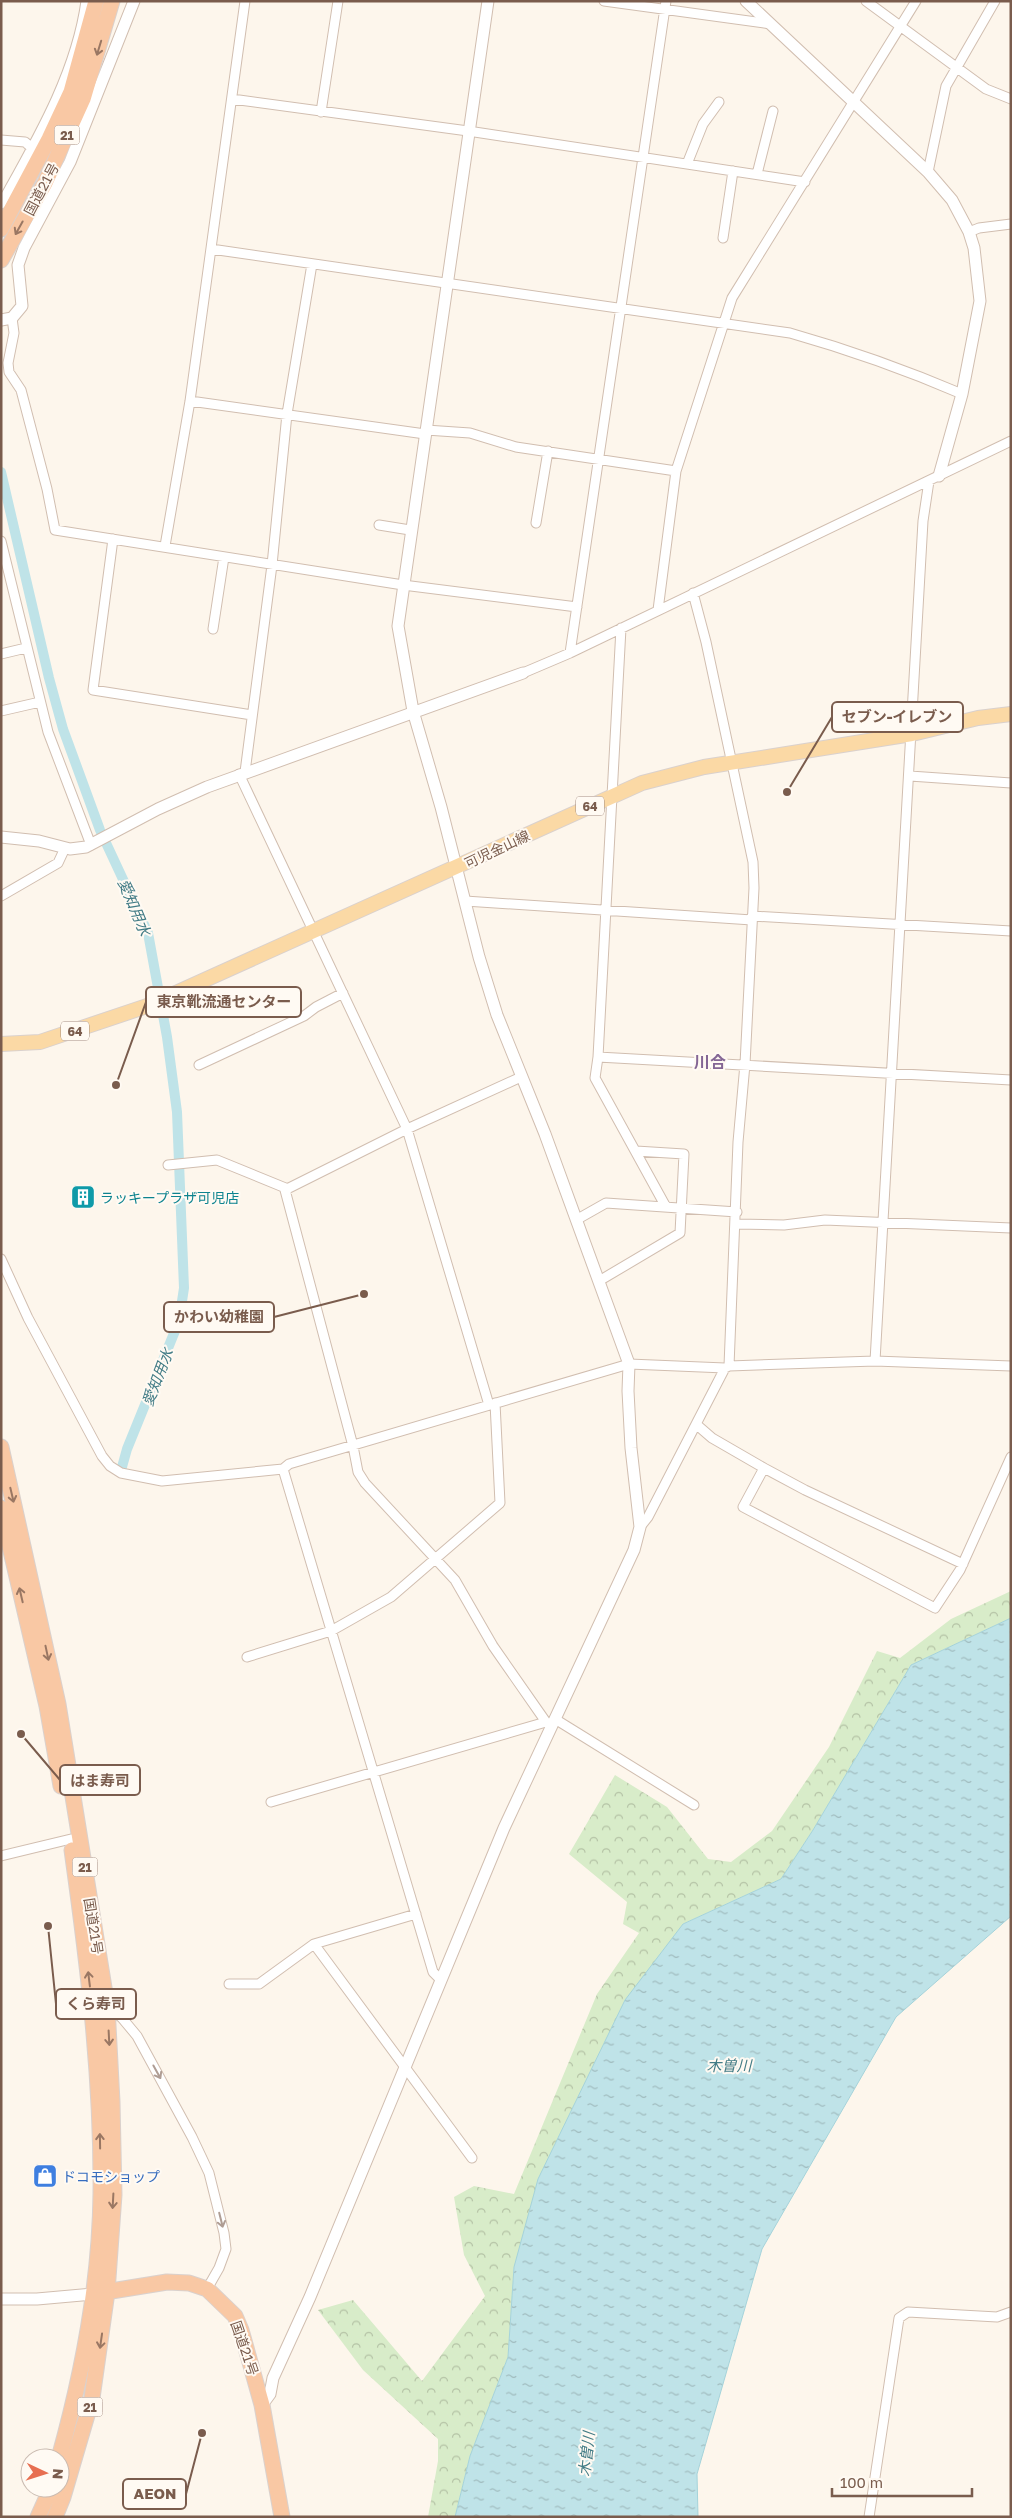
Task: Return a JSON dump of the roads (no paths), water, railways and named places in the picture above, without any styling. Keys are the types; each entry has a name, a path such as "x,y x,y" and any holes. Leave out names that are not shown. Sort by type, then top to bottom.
{"highway":[{"name":"国道21号","path":"1,229 49,139 71,92 96,1"},
{"name":"国道21号","path":"1,260 45,183 83,100 112,1"},
{"name":"国道21号","path":"1,1447 58,1704 107,2006 114,2195 100,2293"},
{"name":"国道21号","path":"1,1508 47,1706 71,1839 91,1993 99,2102 101,2194 100,2293"},
{"name":"国道21号","path":"100,2293 167,2282 189,2283 207,2289 235,2316 241,2330 262,2404 282,2517"},
{"name":"21","path":"62,2448 77,2395 100,2293"},
{"name":"21","path":"55,2517 63,2497 92,2398 100,2293"},
{"path":"38,2517 46,2498"}],"main road":[{"name":"可児金山線","path":"1,1044 40,1042 147,1006 612,796 673,774 912,734 978,718 1011,714"}],"street":[{"path":"1,204 32,148 65,75 84,15 86,1"},
{"path":"134,1 70,162 24,248 18,265 22,306 7,319 14,333 8,363 9,372 21,390 47,489 52,526 55,530 403,585 576,607"},
{"path":"165,546 190,400 245,1"},
{"path":"321,112 338,1"},
{"path":"262,2404 270,2394 273,2378 504,1828 551,1722 634,1550 640,1527 630,1448 629,1364 545,1134 497,1015 478,956 419,726 413,711 398,626 410,530 426,432 488,1"},
{"path":"604,1 665,6 772,24"},
{"path":"746,1 928,172 952,200 969,232 974,248 980,301 962,394 934,479 923,521 910,776 875,1361"},
{"path":"866,1 986,89 1011,99"},
{"path":"658,610 676,470 732,298 916,1"},
{"path":"928,172 946,86 995,1"},
{"path":"570,653 665,6"},
{"path":"232,99 468,131 805,182"},
{"path":"687,164 703,124 720,102"},
{"path":"757,174 774,111"},
{"path":"1,140 24,142 32,148"},
{"path":"723,238 733,171"},
{"path":"969,232 979,228 1011,224"},
{"path":"211,249 790,333 841,347 905,369 962,394"},
{"path":"247,1656 331,1631 391,1597 500,1503 492,1404 407,1129 242,773 252,715 272,564 287,414 312,264"},
{"path":"190,400 426,432 470,433 516,447 676,470"},
{"path":"1,837 32,840 76,849 93,844 158,809 242,773 523,673 570,653 1011,441"},
{"path":"536,523 548,451"},
{"path":"379,525 410,530"},
{"path":"112,539 93,690 252,715"},
{"path":"1,541 48,732 93,844"},
{"path":"213,629 224,557"},
{"path":"640,1527 648,1517 727,1367 737,1212 738,1142 745,1064 753,862 706,642 693,593"},
{"path":"621,628 604,910 598,1057 595,1078 666,1207"},
{"path":"1,654 26,648"},
{"path":"1,711 40,702"},
{"path":"910,776 1011,783"},
{"path":"1,896 58,863 65,848"},
{"path":"465,900 604,910 1011,931"},
{"path":"199,1065 304,1016 316,1007 343,993"},
{"path":"598,1057 1011,1080"},
{"path":"521,1076 407,1129 285,1190 353,1446 358,1472 365,1483 455,1580 493,1646 551,1722 694,1805"},
{"path":"600,1281 680,1234 684,1154 636,1152"},
{"path":"168,1165 217,1160 288,1189"},
{"path":"576,1220 606,1203 737,1212"},
{"path":"736,1224 784,1225 825,1220 1011,1228"},
{"path":"1,1259 28,1318 102,1456 110,1466 121,1473 162,1481 283,1469 289,1464 629,1364 727,1367 875,1361 1011,1366"},
{"path":"697,1425 712,1438 805,1490 963,1564"},
{"path":"764,1468 743,1507 936,1608 963,1564 1011,1457"},
{"path":"283,1469 433,1972 440,1979"},
{"path":"271,1802 551,1722"},
{"path":"1,1856 71,1839"},
{"path":"230,1984 262,1982 314,1944 416,1914"},
{"path":"314,1944 404,2069 472,2158"},
{"path":"107,2006 122,2018 137,2036 192,2137 209,2173 224,2233 226,2249 219,2268 207,2289"},
{"path":"1,2300 37,2299 100,2293"},
{"path":"869,2517 899,2318 908,2312 997,2317 1011,2312"}],"water":[{"name":"木曽川","path":"1011,1618 1011,1916 896,2017 762,2249 697,2474 698,2517 455,2517 470,2456 508,2357 514,2267 538,2179 625,2000 683,1924 781,1879 813,1830 911,1665"}],"waterway":[{"name":"愛知用水","path":"1,472 49,678 63,729 100,830 148,933 167,1037 177,1112 184,1288 179,1321 127,1449 122,1467"}],"place":[{"name":"セブン-イレブン","path":"787,792"},
{"name":"東京靴流通センター","path":"116,1085"},
{"name":"ラッキープラザ可児店","path":"83,1197"},
{"name":"かわい幼稚園","path":"364,1294"},
{"name":"はま寿司","path":"21,1734"},
{"name":"くら寿司","path":"48,1926"},
{"name":"ドコモショップ","path":"45,2176"},
{"name":"AEON","path":"202,2433"}],"district":[{"name":"川合","path":"710,1062"}]}
